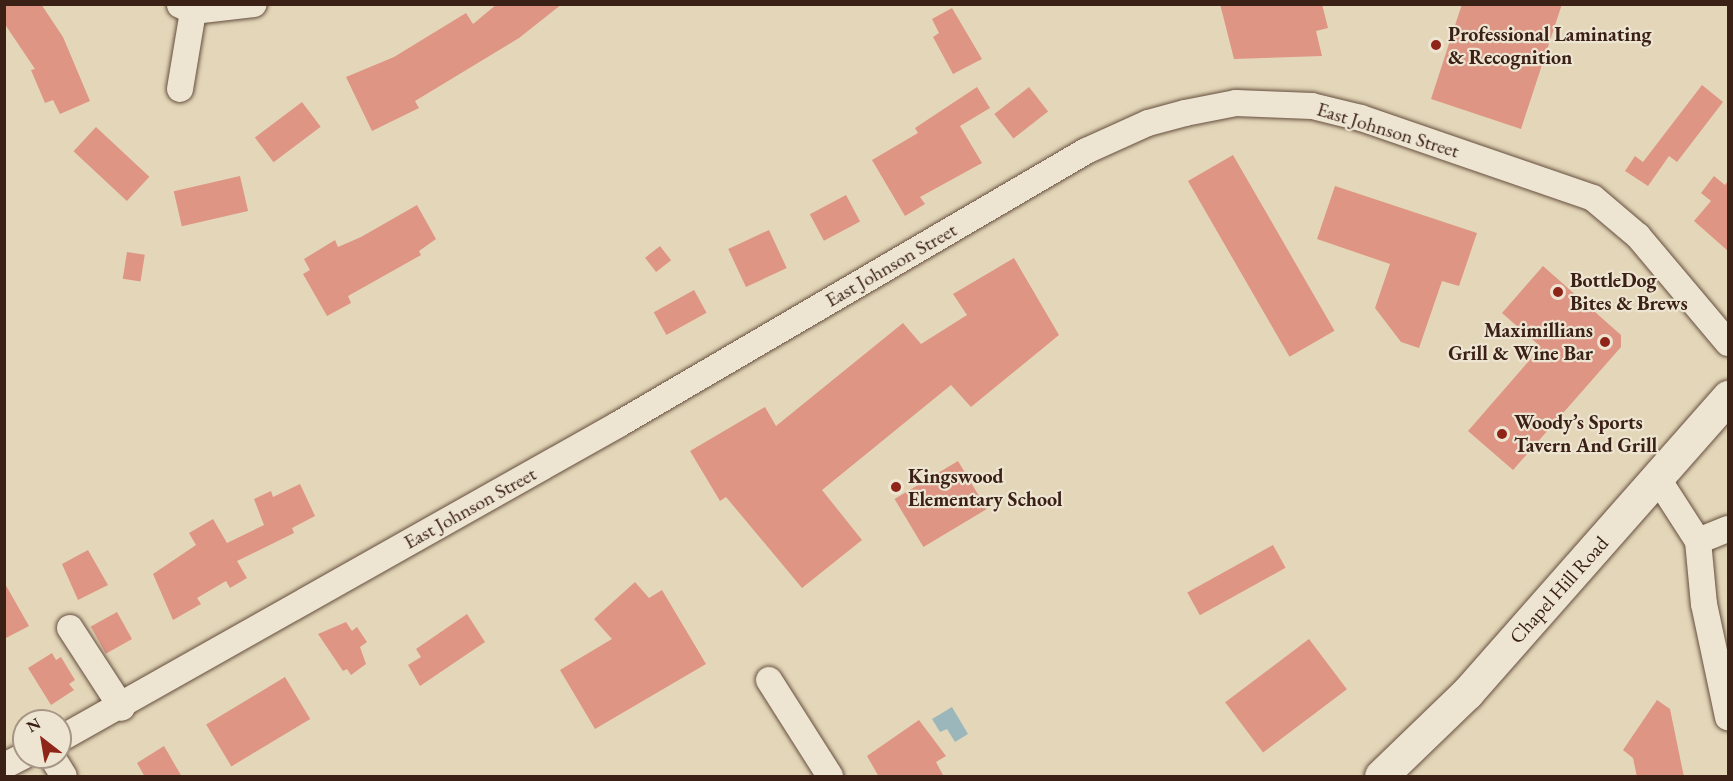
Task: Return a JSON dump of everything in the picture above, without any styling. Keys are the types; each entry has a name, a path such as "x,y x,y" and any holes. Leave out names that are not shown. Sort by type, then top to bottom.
{"main road":[{"name":"Chapel Hill Road","path":"1381,777 1467,693 1728,397"}],"street":[{"path":"180,89 186,8 254,4"},
{"name":"East Johnson Street","path":"72,733 122,708 1086,151 1148,123 1185,113 1236,103 1312,106 1593,198 1635,232 1728,343"},
{"path":"1658,479 1698,541 1704,604 1728,717"},
{"path":"1698,541 1728,529"},
{"path":"70,628 122,708"},
{"path":"769,680 830,777"}],"water":[{"path":"952,707 968,734 955,742 947,729 940,732 932,719"}],"building":[{"path":"4,4 41,4 63,37 90,101 60,114 53,100 45,103 31,70 35,69 4,23"},
{"path":"497,4 562,4 519,38 415,101 419,108 372,131 346,77 394,57 466,13 473,24"},
{"path":"1220,4 1322,4 1328,28 1316,31 1322,56 1234,59"},
{"path":"1462,4 1562,4 1521,129 1431,99"},
{"path":"952,8 982,59 953,74 933,37 939,33 932,19"},
{"path":"1702,85 1723,102 1677,162 1669,156 1648,186 1625,171 1635,156 1643,162"},
{"path":"977,87 990,108 960,126 982,163 920,197 925,204 905,216 872,160 918,133 915,128"},
{"path":"1029,87 1048,111 1013,139 994,114"},
{"path":"302,102 321,127 274,162 255,138"},
{"path":"96,127 149,177 127,201 73,151"},
{"path":"1233,155 1334,331 1289,357 1188,181"},
{"path":"240,176 248,211 182,226 174,191"},
{"path":"1714,176 1725,185 1728,181 1728,251 1694,221 1711,201 1701,193"},
{"path":"1335,186 1477,233 1459,286 1442,281 1419,348 1401,342 1375,308 1390,264 1317,239"},
{"path":"846,195 860,221 824,241 810,214"},
{"path":"417,205 436,239 419,251 421,255 348,296 351,303 327,316 303,274 310,270 304,259 335,240 338,247 361,237"},
{"path":"769,230 787,268 746,287 728,249"},
{"path":"660,246 671,260 656,272 645,258"},
{"path":"127,252 145,255 141,281 123,279"},
{"path":"1014,258 1059,335 971,407 951,385 822,490 862,540 802,588 726,497 720,501 690,451 765,407 776,426 903,323 921,344 967,315 953,294"},
{"path":"1543,266 1621,335 1621,347 1513,470 1468,431 1541,347 1502,313"},
{"path":"694,290 707,313 666,335 654,312"},
{"path":"958,461 987,509 923,547 895,499"},
{"path":"300,484 315,516 292,528 294,533 237,561 247,578 230,588 226,581 197,598 201,604 173,620 153,574 196,545 189,533 213,519 227,543 264,525 254,499 271,491 273,497"},
{"path":"1273,545 1286,568 1200,615 1187,593"},
{"path":"88,550 108,585 78,600 62,564"},
{"path":"4,582 29,626 4,639"},
{"path":"635,582 649,598 662,590 706,664 595,729 560,670 612,639 594,619"},
{"path":"117,612 132,639 106,654 91,627"},
{"path":"467,614 485,642 420,686 408,665 421,657 416,649"},
{"path":"346,622 352,631 357,627 367,642 360,647 366,664 351,675 347,669 343,671 318,634"},
{"path":"1309,639 1347,689 1263,753 1225,702"},
{"path":"52,653 56,660 61,657 75,680 69,684 74,690 51,705 28,668"},
{"path":"285,677 310,719 231,766 206,724"},
{"path":"1657,700 1670,709 1684,777 1637,777 1633,758 1623,750"},
{"path":"919,720 946,756 936,762 944,777 879,777 867,756"},
{"path":"164,746 182,777 145,777 137,763"}],"place":[{"name":"Professional Laminating & Recognition","path":"1436,45"},
{"name":"BottleDog Bites & Brews","path":"1558,292"},
{"name":"Maximillians Grill & Wine Bar","path":"1605,342"},
{"name":"Woody’s Sports Tavern And Grill","path":"1502,434"},
{"name":"Kingswood Elementary School","path":"896,487"}]}
